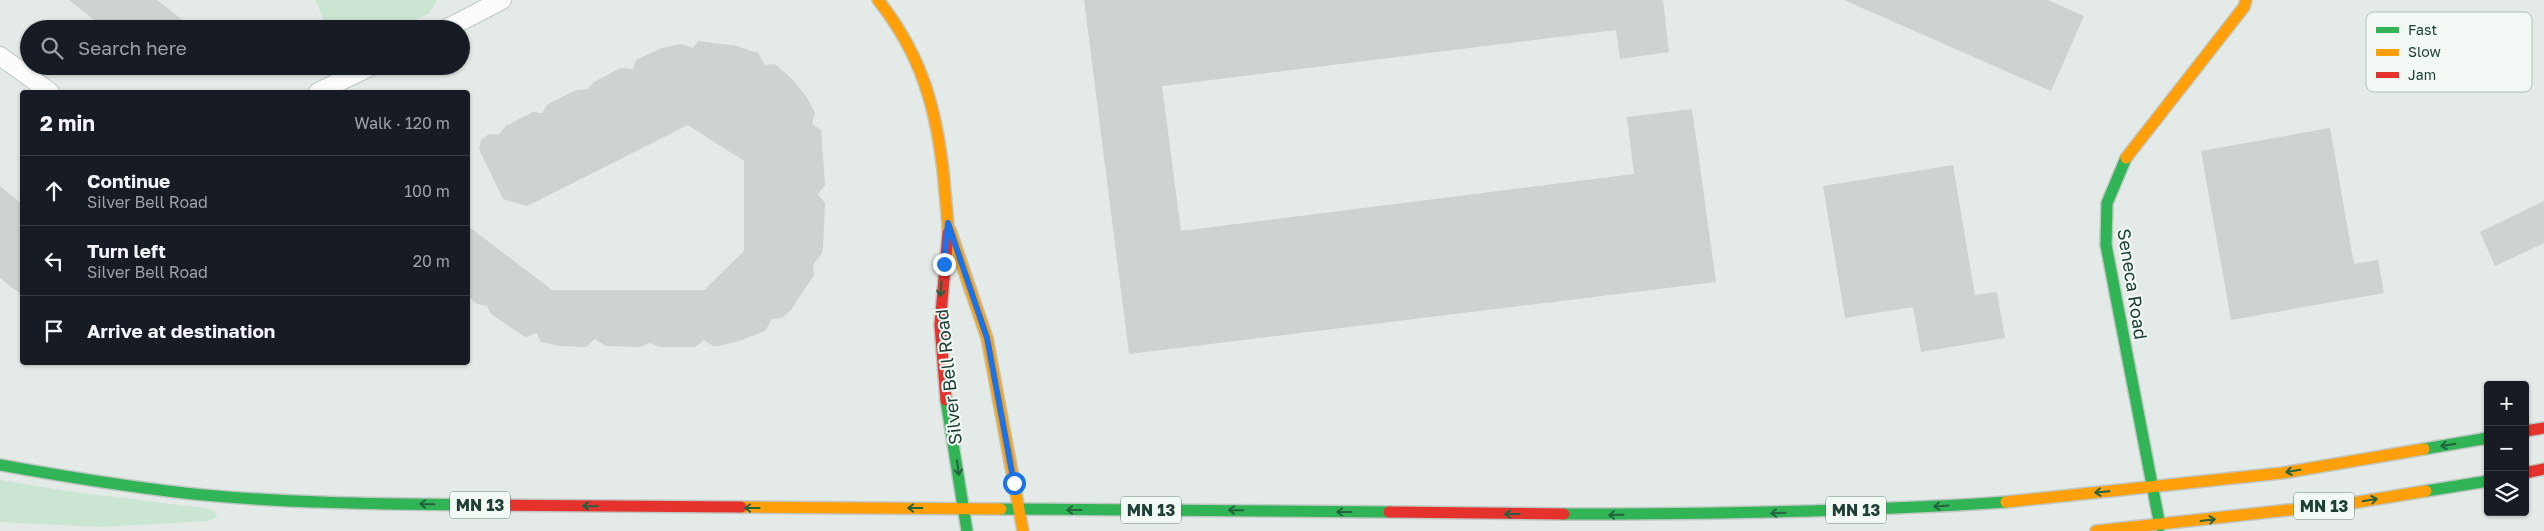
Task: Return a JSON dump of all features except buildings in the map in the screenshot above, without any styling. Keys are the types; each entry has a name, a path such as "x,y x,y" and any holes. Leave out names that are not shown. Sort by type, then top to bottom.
{"main road":[{"name":"Silver Bell Road","path":"878,0 908,41 927,83 940,139 948,223 940,297 940,340 967,531"},
{"name":"Seneca Road","path":"2160,528 2106,245 2107,202 2127,156 2244,7 2246,0"},
{"name":"Silver Bell Road","path":"948,223 987,338 1023,531"},
{"path":"2529,430 2544,428"},
{"name":"MN 13","path":"0,465 178,492 312,502 1506,514 1746,514 1898,509 2151,488 2282,473 2484,439"},
{"path":"2529,472 2544,469"},
{"name":"MN 13","path":"2096,531 2160,528 2352,503 2484,482"}],"street":[{"path":"463,20 502,0"},
{"path":"0,56 20,70"},
{"path":"26,75 47,90"},
{"path":"322,90 353,75"}],"green space":[{"path":"316,0 437,0 430,13 416,20 323,20"},
{"path":"0,480 67,491 211,509 217,515 216,518 208,521 99,527 0,522"}],"traffic: fast":[{"path":"2126,158 2107,203 2106,245 2160,526"},
{"path":"946,400 967,531"},
{"path":"2424,449 2484,439"},
{"path":"0,465 115,484 219,496 326,502 469,505"},
{"path":"2426,491 2484,482"},
{"path":"1564,514 1785,512 2006,502"},
{"path":"1001,509 1389,512"}],"traffic: slow":[{"path":"878,0 906,41 925,84 932,107 941,154 948,233"},
{"path":"2126,158 2244,7 2246,0"},
{"path":"950,230 987,338 1023,531"},
{"path":"2006,502 2282,473 2424,449"},
{"path":"2096,531 2352,503 2426,491"},
{"path":"741,507 1001,509"}],"traffic: jam":[{"path":"946,400 940,325 948,233"},
{"path":"2529,430 2544,428"},
{"path":"2529,472 2544,469"},
{"path":"469,505 741,507"},
{"path":"1389,512 1564,514"}],"route":[{"path":"944,264 948,223 987,338 1014,483"}]}
